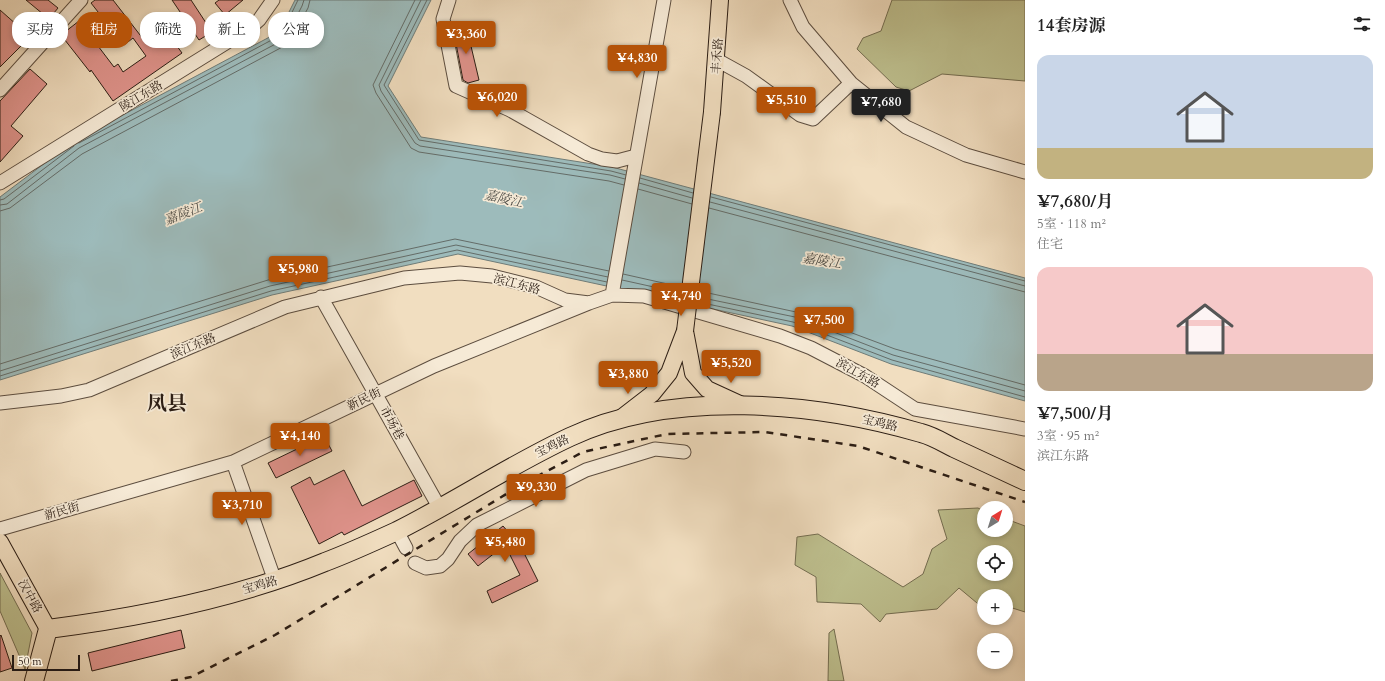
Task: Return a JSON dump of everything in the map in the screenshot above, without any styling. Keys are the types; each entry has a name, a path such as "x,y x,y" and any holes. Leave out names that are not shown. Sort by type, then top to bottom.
{"highway":[{"name":"宝鸡路","path":"48,628 91,623 187,605 275,581 325,563 397,530 520,462 573,436 621,418 684,408 744,406 801,408 864,419 924,434 1025,481"},
{"path":"34,681 48,628"}],"main road":[{"name":"丰禾路","path":"684,331 712,112 717,60 720,0"},
{"path":"684,331 693,373 707,389 744,406"},
{"path":"621,418 652,394 669,373 684,331"},
{"name":"汉中路","path":"0,542 48,628"}],"street":[{"path":"0,90 81,0"},
{"name":"陵江东路","path":"0,183 250,28 259,20 273,0"},
{"path":"449,0 443,19 456,86 510,110 588,154 602,159 617,161 635,159"},
{"path":"613,290 664,0"},
{"path":"790,0 803,27 851,83 906,127 966,154 1025,172"},
{"path":"717,60 746,76 800,115 813,118 851,83"},
{"name":"滨江东路","path":"0,403 61,396 88,390 285,307 320,297 404,278 460,273 492,276 536,287 565,300 589,303 613,290 644,296 780,336 811,348 865,376 915,409 1025,430"},
{"name":"市场巷","path":"320,297 439,507"},
{"name":"新民街","path":"0,528 233,462 434,366 589,303"},
{"path":"415,563 426,568 440,566 448,559 460,541 477,525 586,470 655,449 684,452"},
{"path":"233,462 275,581"},
{"path":"397,530 406,548"}],"green space":[{"path":"892,0 1025,0 1025,81 942,74 909,91 896,87 857,49 863,38 881,31"},
{"path":"977,508 977,537 1013,537 1013,522 1025,526 1025,612 1013,608 1013,589 977,589 977,603 959,588 937,609 886,614 880,622 861,604 817,602 816,577 795,565 797,537 818,534 903,587 923,574 932,549 947,539 938,510"},
{"path":"0,573 32,633 25,669 0,611"},
{"path":"834,629 844,681 828,681 829,633"}],"water":[{"name":"嘉陵江","path":"295,0 431,0 388,86 421,137 612,167 1025,278 1025,401 891,364 792,326 458,254 272,295 0,380 0,197 74,141 249,48 260,48 260,42 268,38 268,48 324,48 324,12 289,12"}],"building":[{"path":"26,0 48,0 58,8 55,12 41,12"},
{"path":"95,0 113,0 122,12 98,12 91,3"},
{"path":"172,0 191,0 204,20 204,37 199,40 196,36 196,12 180,12"},
{"path":"219,0 243,0 229,12 222,12 215,3"},
{"path":"0,10 12,21 12,48 19,48 0,67"},
{"path":"76,23 76,48 100,48 114,67 118,64 123,72 146,56 140,48 178,48 182,53 113,101 91,70 90,72 68,44 68,30"},
{"path":"132,25 140,35 140,48 133,38 132,39"},
{"path":"466,25 479,80 468,83 463,80 453,28"},
{"path":"30,69 47,84 11,126 23,136 0,162 0,101"},
{"path":"324,436 332,451 276,478 268,463"},
{"path":"344,470 362,506 414,480 422,496 344,535 342,532 319,544 291,487 310,477 314,485"},
{"path":"503,526 521,547 538,581 492,603 487,591 520,575 505,545 478,566 468,554"},
{"path":"181,630 185,648 92,671 88,653"},
{"path":"1,635 12,668 0,672 0,636"}],"railway":[{"path":"171,681 191,677 275,635 521,485 583,452 667,434 765,432 858,446 1025,502"}],"district":[{"name":"凤县","path":"167,403"}]}
